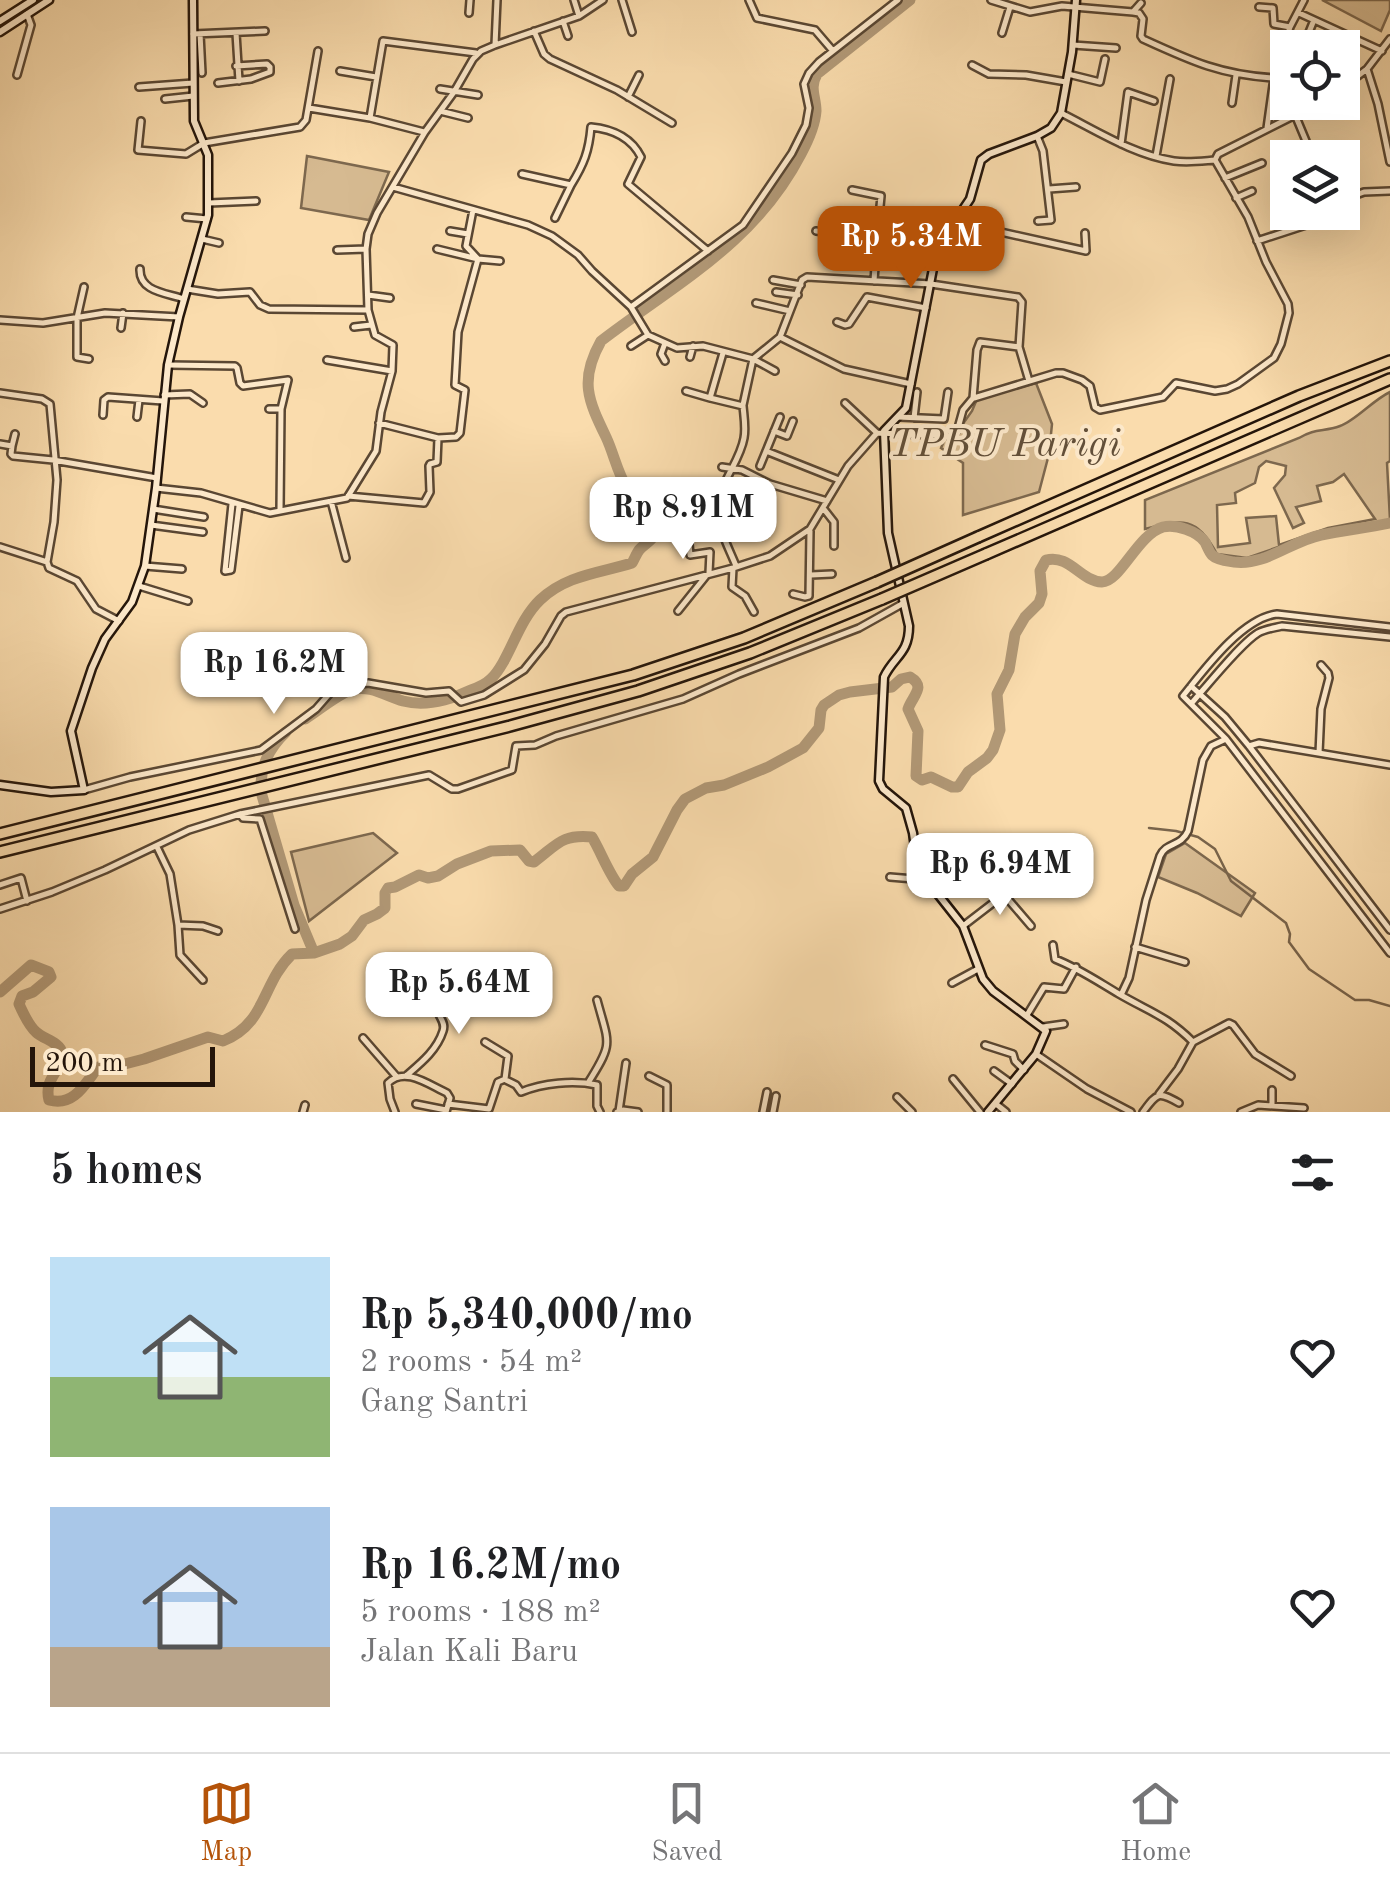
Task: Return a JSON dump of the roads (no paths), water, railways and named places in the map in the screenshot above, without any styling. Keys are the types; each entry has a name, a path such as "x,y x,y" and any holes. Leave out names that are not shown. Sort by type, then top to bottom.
{"highway":[{"path":"0,834 633,676 744,638 1299,396 1390,361"},
{"path":"0,852 638,691 750,654 1390,379"}],"street":[{"path":"0,21 33,0"},
{"path":"0,32 49,0"},
{"path":"194,0 202,73"},
{"path":"469,13 470,0"},
{"path":"495,46 497,0"},
{"path":"574,0 579,16"},
{"path":"622,0 632,32"},
{"path":"749,0 757,18 815,30 834,51"},
{"path":"633,310 743,225 792,153 806,125 809,108 805,81 813,67 898,0"},
{"path":"990,0 1036,12 1075,3 1139,13 1143,39 1193,62 1236,75 1270,78"},
{"path":"1289,30 1304,0"},
{"path":"370,118 383,41 478,53 579,16 600,1"},
{"path":"0,786 50,792 84,790 261,750 342,686 368,683 426,693 445,690 464,702 484,696 524,670 566,612 770,556 810,529 848,466 906,408 938,244 970,200 980,163 988,154 1051,128 1061,113 1073,44 1075,3"},
{"path":"1133,12 1140,4"},
{"path":"1002,33 1010,7"},
{"path":"1259,7 1273,8 1274,24 1290,27"},
{"path":"13,12 18,20"},
{"path":"1298,13 1382,51"},
{"path":"16,75 32,25 27,14"},
{"path":"1310,30 1314,20"},
{"path":"563,21 568,36"},
{"path":"197,34 265,30"},
{"path":"534,31 550,59 672,123"},
{"path":"236,33 238,81"},
{"path":"84,790 71,730 92,668 105,640 132,602 146,566 168,365 208,219 210,166 194,124 197,34"},
{"path":"1360,76 1390,40"},
{"path":"1073,44 1116,48"},
{"path":"141,121 140,151 186,154 204,143 300,127 309,108 318,51"},
{"path":"156,488 200,494 270,513 348,496 373,459 392,371 394,345 374,335 368,310 366,248 373,220 478,53"},
{"path":"972,65 988,74 1100,82 1105,59"},
{"path":"218,82 238,81 270,70 266,64 236,66"},
{"path":"1368,70 1390,162"},
{"path":"340,71 376,78"},
{"path":"628,97 640,75"},
{"path":"1232,103 1236,75"},
{"path":"1156,156 1170,79"},
{"path":"138,87 193,83"},
{"path":"440,89 478,95"},
{"path":"1121,144 1128,92 1154,101"},
{"path":"165,99 193,96"},
{"path":"1267,128 1270,107"},
{"path":"309,108 425,132"},
{"path":"440,111 468,118"},
{"path":"1061,113 1121,144 1175,162 1215,160"},
{"path":"1215,160 1218,154 1288,120"},
{"path":"555,218 582,168 590,146 590,126 621,134 637,149 642,157 628,184 708,251"},
{"path":"1037,136 1043,151 1052,220 1038,221"},
{"path":"973,398 1063,373 1090,386 1092,400 1100,410 1163,397 1176,383 1227,390 1274,358 1282,344 1288,304 1248,217 1215,160"},
{"path":"1225,178 1262,163"},
{"path":"522,174 570,185"},
{"path":"393,187 528,225 552,236 578,255 633,310 648,335 677,348 714,349 753,359 775,371"},
{"path":"1049,189 1076,187"},
{"path":"852,190 881,196 874,281"},
{"path":"1236,198 1252,191"},
{"path":"1360,193 1390,191"},
{"path":"209,203 256,202"},
{"path":"473,210 467,248 478,259"},
{"path":"186,217 208,219"},
{"path":"955,222 1086,251 1085,233"},
{"path":"1258,240 1288,230"},
{"path":"450,231 468,234"},
{"path":"816,231 877,238"},
{"path":"202,239 219,244"},
{"path":"337,250 366,248"},
{"path":"437,249 500,262"},
{"path":"379,422 438,438 456,437 460,432 466,390 454,385 458,332 478,259"},
{"path":"140,269 145,286 184,298"},
{"path":"754,612 744,596 732,587 734,567 718,504 744,439 743,406 753,359 780,337 804,277 931,284 1020,298 1021,359 1030,382"},
{"path":"773,280 800,285"},
{"path":"84,287 77,318 77,357 89,359"},
{"path":"186,289 218,294 250,292 269,309 368,310"},
{"path":"776,292 798,295"},
{"path":"368,296 390,298"},
{"path":"837,322 849,324 867,296 926,308"},
{"path":"756,303 790,311"},
{"path":"0,320 43,323 105,313 179,317"},
{"path":"121,328 123,313"},
{"path":"354,327 371,325"},
{"path":"631,346 648,335"},
{"path":"780,337 844,369 911,384"},
{"path":"845,404 881,433 953,436 963,410 973,398 980,342 1020,347"},
{"path":"665,343 661,354 665,361"},
{"path":"690,357 693,346"},
{"path":"710,398 723,353"},
{"path":"327,360 392,371"},
{"path":"168,365 234,366 243,386 288,380 282,409 280,511"},
{"path":"686,391 743,406"},
{"path":"914,418 917,392"},
{"path":"898,417 944,419 948,392"},
{"path":"0,393 42,399 50,404 57,480 46,562 49,568 83,588 96,609 119,621"},
{"path":"104,415 106,398 139,400 190,394 202,403"},
{"path":"137,416 139,400"},
{"path":"270,409 282,409"},
{"path":"760,466 780,417"},
{"path":"774,431 787,436 793,422"},
{"path":"881,433 888,534 909,638 884,677 879,781 906,808 918,869 963,926 978,969 993,991 1046,1031 1036,1054 992,1109 1006,1112"},
{"path":"15,434 13,456 157,478"},
{"path":"348,496 424,503 430,492 429,466 437,462 438,438"},
{"path":"0,444 12,446"},
{"path":"766,451 839,480"},
{"path":"722,467 742,470 825,505 834,522 834,546"},
{"path":"331,501 346,558"},
{"path":"236,505 231,570 225,571 236,505"},
{"path":"153,509 204,517"},
{"path":"151,525 203,532"},
{"path":"793,594 808,596 810,529"},
{"path":"678,611 708,573 710,552 690,555 688,533"},
{"path":"0,547 46,562"},
{"path":"146,566 182,569"},
{"path":"811,575 832,574"},
{"path":"139,586 188,601"},
{"path":"0,908 157,847 168,838 244,812 429,775 452,789 465,788 512,770 516,746 535,745 683,699 859,628 902,604"},
{"path":"1390,627 1266,616 1238,635 1183,696 1226,739 1390,953"},
{"path":"1193,707 1248,642 1270,628 1390,638"},
{"path":"1320,754 1322,709 1329,678 1321,666"},
{"path":"1191,686 1249,746 1390,930"},
{"path":"1121,995 1129,978 1146,900 1162,851 1180,842 1187,833 1202,760 1211,746 1226,739"},
{"path":"1249,746 1259,743 1390,765"},
{"path":"244,812 243,818 260,819 296,929"},
{"path":"157,847 170,874 180,954 204,980"},
{"path":"890,877 926,880"},
{"path":"0,886 20,878 26,901"},
{"path":"963,926 1002,896 1031,926"},
{"path":"178,925 203,926 218,932"},
{"path":"1053,944 1055,959 1166,1017 1193,1042"},
{"path":"1135,947 1186,962"},
{"path":"1027,1015 1044,988 1064,989 1076,967"},
{"path":"407,1075 432,1051 443,1030 436,1004 442,984 469,969"},
{"path":"952,983 978,969"},
{"path":"588,1083 608,1045 597,1000"},
{"path":"1144,1112 1178,1069 1193,1042 1231,1023 1255,1054 1291,1076"},
{"path":"1043,1027 1064,1024"},
{"path":"363,1038 396,1076"},
{"path":"485,1042 508,1054 505,1079"},
{"path":"986,1046 1013,1054 1024,1070"},
{"path":"1036,1054 1087,1089 1131,1112"},
{"path":"626,1062 617,1111 638,1112"},
{"path":"994,1071 1012,1084"},
{"path":"396,1112 388,1084 396,1076 407,1075 448,1093 447,1108"},
{"path":"649,1076 667,1085 667,1112"},
{"path":"505,1079 521,1092 580,1082 599,1086 600,1112"},
{"path":"416,1104 483,1111 489,1109 499,1081 505,1079"},
{"path":"952,1079 980,1112"},
{"path":"1272,1090 1272,1106"},
{"path":"763,1112 767,1092"},
{"path":"1159,1094 1179,1103"},
{"path":"773,1112 776,1096"},
{"path":"897,1097 912,1112"},
{"path":"1241,1112 1252,1106 1304,1108 1301,1112"}],"waterway":[{"path":"305,719 351,690 371,690 403,701 429,703 479,687 498,671 525,619 540,600 572,580 632,563 653,537 655,525 624,482 595,412 588,390 594,355 601,341 713,259 761,212 782,185 811,133 817,74 910,0"},
{"path":"314,953 340,944 364,920 385,908 388,888 419,875 438,876 491,851 520,850 534,862 566,839 592,837 615,881 624,886 653,857 685,799 768,767 803,748 819,728 824,705 850,692 892,687 910,677 915,681 918,688 908,709 918,731 916,776 958,787 968,772 993,750 1000,730 997,694 1009,670 1015,634 1039,603 1040,571 1046,560 1062,561 1102,582 1116,574 1145,539 1163,527 1197,535 1217,558 1246,562 1321,535 1390,523"},
{"path":"0,992 31,965 49,972 51,977 22,996 19,1004 33,1029 61,1049 62,1058 49,1085 49,1100 65,1100 78,1093 98,1067 144,1059 208,1037 223,1041 248,1024 292,954 314,953 294,905 261,792 266,759 286,732"},
{"path":"1149,828 1198,837 1215,849 1231,881 1286,923 1289,942 1309,969 1355,1000 1390,1006"}],"park label":[{"name":"TPBU Parigi","path":"1005,442"}]}
